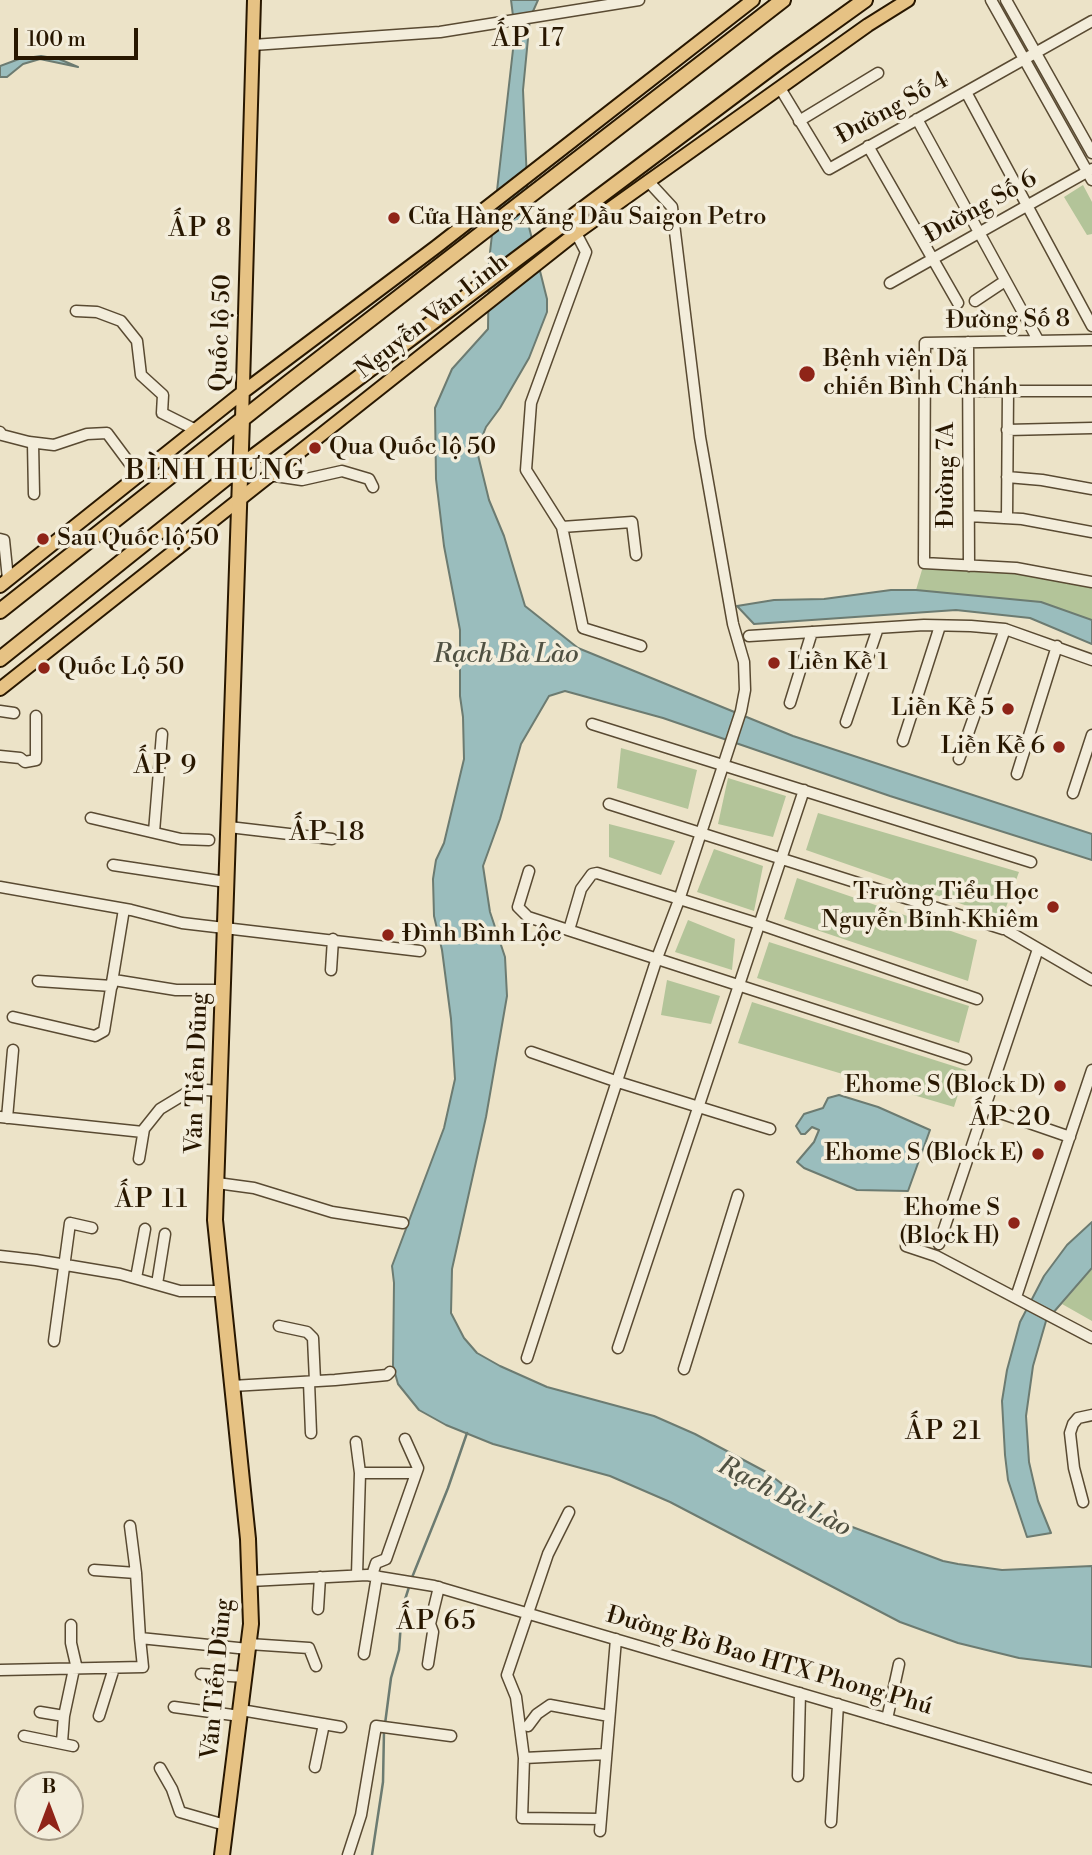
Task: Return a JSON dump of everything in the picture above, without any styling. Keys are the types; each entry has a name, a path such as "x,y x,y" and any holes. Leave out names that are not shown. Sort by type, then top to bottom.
{"highway":[{"name":"Nguyễn Văn Linh","path":"0,611 783,0"},
{"name":"Nguyễn Văn Linh","path":"0,659 241,466 865,0"},
{"name":"Quốc lộ 50","path":"239,500 243,419"},
{"name":"Văn Tiến Dũng","path":"222,1855 251,1623 248,1539 215,1220 239,500"}],"main road":[{"name":"Quốc lộ 50","path":"243,419 254,0"},
{"path":"4,583 243,392 436,247 753,0"},
{"name":"Nguyễn Văn Linh","path":"0,689 553,250 868,25 908,0"},
{"path":"436,247 447,260"}],"street":[{"path":"253,45 449,29 639,0"},
{"path":"991,0 1090,174"},
{"path":"1006,0 1092,153"},
{"name":"Đường Số 4","path":"780,88 829,169 1092,21"},
{"path":"799,121 878,73"},
{"path":"966,92 1092,326"},
{"path":"916,119 1038,340"},
{"path":"868,146 958,303"},
{"name":"Đường Số 6","path":"890,283 1090,174"},
{"path":"527,1358 657,958 679,900 741,711 745,690 744,662 733,624 700,437 672,207 648,181"},
{"path":"576,233 586,252 530,403 526,470 562,527 583,628 641,646"},
{"path":"975,301 1005,281"},
{"path":"76,311 97,312 121,321 137,341 141,375 163,395 162,413 196,429"},
{"name":"Đường Số 8","path":"969,566 924,564 925,343 1092,340"},
{"name":"Đường 7A","path":"968,342 969,566"},
{"path":"968,391 1092,391"},
{"path":"1007,518 1008,391"},
{"path":"1007,430 1092,428"},
{"path":"0,432 2,435 33,443 54,445 87,434 107,433 139,476"},
{"path":"33,443 34,494"},
{"path":"268,475 302,480 342,471 369,479 373,487"},
{"path":"1007,477 1092,489"},
{"path":"969,516 1057,524 1092,532"},
{"path":"562,527 632,522 636,555"},
{"path":"0,539 4,540 4,583"},
{"path":"969,566 1016,568 1092,582"},
{"path":"903,741 940,626"},
{"path":"750,636 940,626 1005,629 1092,660"},
{"path":"846,722 878,628"},
{"path":"960,759 1005,629"},
{"path":"790,703 812,632"},
{"path":"1017,774 1057,646"},
{"path":"0,711 15,713"},
{"path":"0,755 20,758 25,762 36,760 36,716"},
{"path":"592,724 1031,862"},
{"path":"154,832 162,734"},
{"path":"1073,793 1092,735"},
{"path":"618,1348 804,790"},
{"path":"609,804 1005,930 1092,981"},
{"path":"91,818 181,839 209,839"},
{"path":"229,827 332,839"},
{"path":"113,865 226,882"},
{"path":"529,871 518,907 528,917 966,1059"},
{"path":"569,930 581,889 592,874 597,873 759,924 977,999"},
{"path":"0,887 124,909 182,923 420,951"},
{"path":"13,1017 95,1036 104,1031 124,909"},
{"path":"331,970 332,939"},
{"path":"939,1244 1038,949"},
{"path":"38,981 113,983 176,990 223,990"},
{"path":"13,1050 4,1118 143,1132"},
{"path":"531,1052 770,1129"},
{"path":"1016,1297 1092,1070"},
{"path":"139,1159 143,1132 159,1110 193,1089 220,1091"},
{"path":"986,1108 1070,1137"},
{"path":"217,1183 254,1188 332,1212 403,1223"},
{"path":"684,1369 738,1195"},
{"path":"54,1341 70,1223 92,1228"},
{"path":"136,1279 145,1229"},
{"path":"157,1284 165,1234"},
{"path":"906,1247 936,1256 1092,1338"},
{"path":"0,1256 136,1279 180,1291 222,1290"},
{"path":"279,1326 307,1332 313,1338 311,1433"},
{"path":"232,1386 387,1375 390,1372"},
{"path":"1083,1502 1074,1468 1070,1433 1078,1418 1092,1415"},
{"path":"364,1654 376,1563 386,1559 418,1468 405,1438"},
{"path":"356,1442 360,1473 357,1575"},
{"path":"360,1473 415,1473"},
{"path":"569,1513 548,1554 507,1675 516,1697 524,1758 522,1819 601,1819"},
{"path":"0,1670 143,1667 130,1526"},
{"path":"94,1570 136,1573"},
{"path":"250,1581 375,1576"},
{"name":"Đường Bờ Bao HTX Phong Phú","path":"375,1576 437,1586 1092,1779"},
{"path":"318,1609 320,1577"},
{"path":"428,1664 433,1633 430,1624 437,1586"},
{"path":"62,1742 64,1716 75,1669 71,1625"},
{"path":"140,1638 309,1648 316,1666"},
{"path":"600,1831 617,1639"},
{"path":"887,1719 899,1664"},
{"path":"99,1716 114,1668"},
{"path":"201,1674 245,1677"},
{"path":"798,1776 800,1693"},
{"path":"831,1822 838,1704"},
{"path":"528,1726 548,1705 609,1716"},
{"path":"174,1707 341,1727"},
{"path":"40,1712 64,1716"},
{"path":"314,1767 324,1724"},
{"path":"348,1855 361,1815 376,1726 451,1736"},
{"path":"24,1736 73,1746"},
{"path":"524,1758 606,1754"},
{"path":"160,1768 180,1812 225,1825"}],"green space":[{"path":"1083,185 1092,202 1092,234 1087,235 1064,197"},
{"path":"924,563 1016,568 1092,582 1092,620 1041,602 916,590"},
{"path":"621,748 697,770 688,809 617,788"},
{"path":"728,778 786,796 773,837 718,824"},
{"path":"818,813 1019,872 1002,918 806,850"},
{"path":"609,824 675,841 661,875 609,857"},
{"path":"714,849 763,866 754,911 697,892"},
{"path":"797,878 977,940 968,981 784,919"},
{"path":"688,920 735,939 732,970 675,952"},
{"path":"769,942 969,1006 959,1043 757,978"},
{"path":"667,980 720,996 711,1024 661,1015"},
{"path":"752,1002 966,1070 954,1107 738,1043"},
{"path":"1092,1269 1092,1321 1062,1304"}],"water":[{"name":"Rạch Bà Lào","path":"511,0 538,0 530,18 523,90 529,227 547,299 547,312 529,358 486,427 478,455 489,500 504,536 525,606 578,648 793,736 1092,834 1092,860 890,796 663,718 565,691 549,696 521,744 500,819 483,866 490,912 505,957 507,996 486,1117 452,1269 451,1313 464,1338 477,1353 500,1366 547,1387 654,1416 695,1434 768,1473 823,1516 943,1561 958,1564 1002,1570 1092,1566 1092,1667 1019,1658 958,1643 900,1622 670,1502 610,1476 493,1444 446,1425 419,1410 398,1384 393,1366 392,1266 444,1128 455,1079 451,1019 442,950 434,916 433,879 464,759 463,717 460,696 460,630 444,546 436,479 435,408 452,369 488,329 489,261 515,32"},
{"path":"41,56 59,59 78,67 40,59 23,64 7,77 0,77 0,66 19,59"},
{"path":"891,590 1041,602 1092,620 1092,644 1030,618 956,610 754,624 737,606 774,600 824,599"},
{"path":"839,1095 878,1107 930,1130 908,1191 857,1190 804,1168 797,1162 814,1142 819,1130 812,1127 805,1134 801,1134 796,1126 804,1114 823,1108 828,1098"},
{"path":"1092,1222 1092,1268 1046,1321 1033,1366 1026,1416 1029,1462 1038,1501 1051,1533 1027,1537 1008,1480 1005,1455 1002,1401 1007,1370 1020,1322 1044,1276 1067,1245"}],"waterway":[{"path":"411,1580 467,1433"},
{"path":"385,1724 391,1678 399,1650 402,1609 409,1587"},
{"path":"372,1855 383,1782 384,1731"}],"place":[{"name":"Cửa Hàng Xăng Dầu Saigon Petro","path":"394,218"},
{"name":"Bệnh viện Dã chiến Bình Chánh","path":"807,374"},
{"name":"Qua Quốc lộ 50","path":"315,448"},
{"name":"Sau Quốc lộ 50","path":"43,539"},
{"name":"Liền Kề 1","path":"774,663"},
{"name":"Quốc Lộ 50","path":"44,668"},
{"name":"Liền Kề 5","path":"1008,709"},
{"name":"Liền Kề 6","path":"1059,747"},
{"name":"Trường Tiểu Học Nguyễn Bỉnh Khiêm","path":"1053,907"},
{"name":"Đình Bình Lộc","path":"388,935"},
{"name":"Ehome S (Block D)","path":"1060,1086"},
{"name":"Ehome S (Block E)","path":"1038,1154"},
{"name":"Ehome S (Block H)","path":"1014,1223"}],"district":[{"name":"ẤP 17","path":"529,40"},
{"name":"ẤP 8","path":"201,230"},
{"name":"BÌNH HƯNG","path":"216,472"},
{"name":"ẤP 9","path":"166,767"},
{"name":"ẤP 18","path":"328,834"},
{"name":"ẤP 20","path":"1011,1119"},
{"name":"ẤP 11","path":"152,1201"},
{"name":"ẤP 21","path":"944,1433"},
{"name":"ẤP 65","path":"437,1623"}]}
